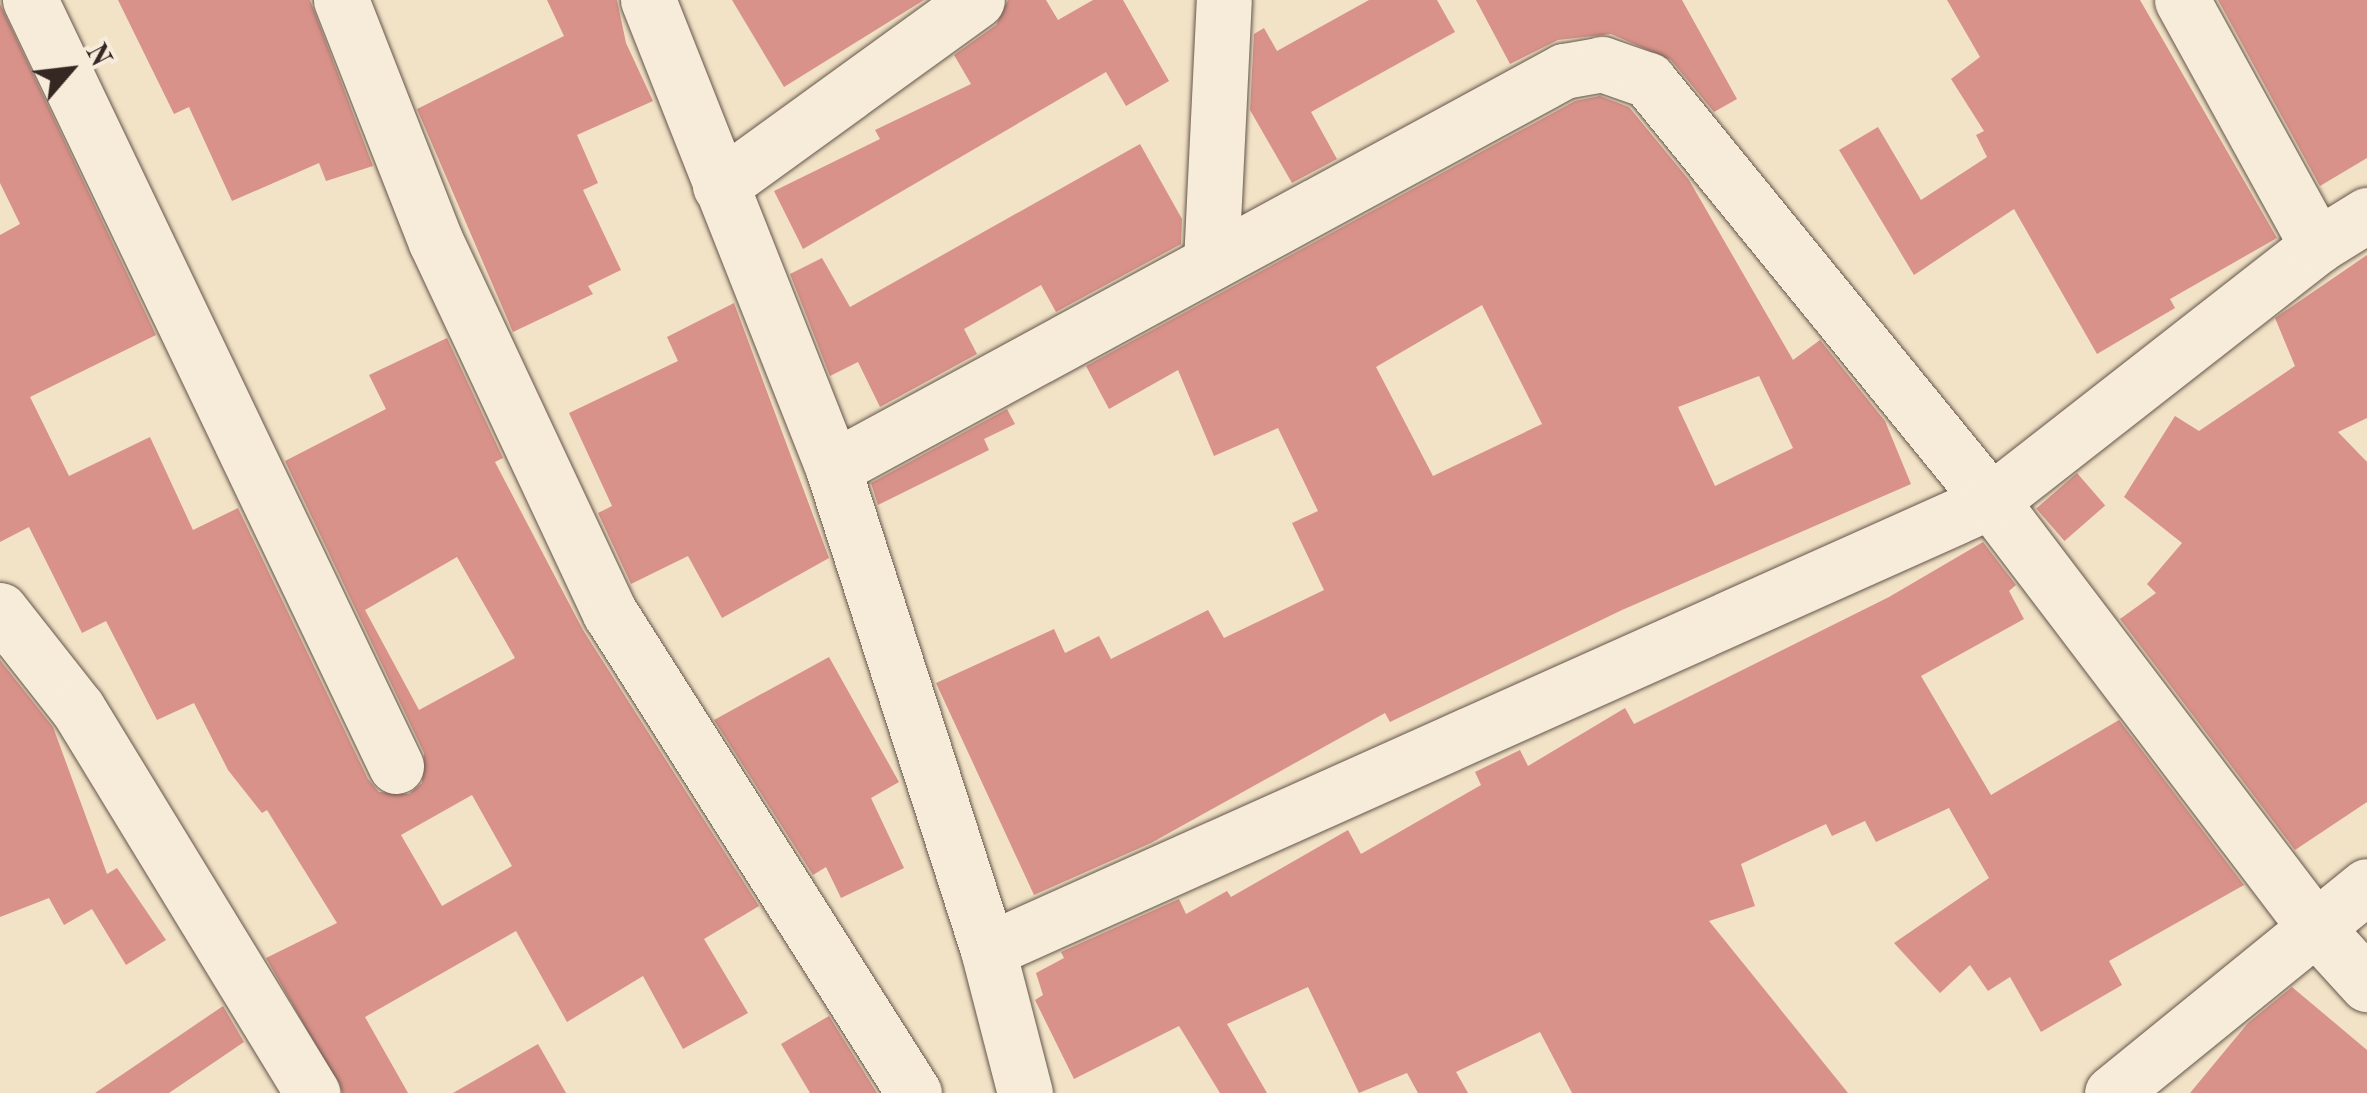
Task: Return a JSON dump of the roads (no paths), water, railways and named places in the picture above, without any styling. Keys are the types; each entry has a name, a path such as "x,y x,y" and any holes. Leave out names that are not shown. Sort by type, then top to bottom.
{"street":[{"path":"30,0 396,766"},
{"path":"341,0 436,242 610,613 914,1093"},
{"path":"648,0 833,468 988,950 1026,1093"},
{"path":"720,186 976,0"},
{"path":"1210,262 1224,0"},
{"path":"2182,0 2317,246"},
{"path":"833,468 1564,70 1602,64 1648,80 1991,501 2314,926 2367,984"},
{"path":"988,950 1991,501 2317,246 2367,214"},
{"path":"0,610 78,710 312,1093"},
{"path":"2112,1093 2367,886"}]}
